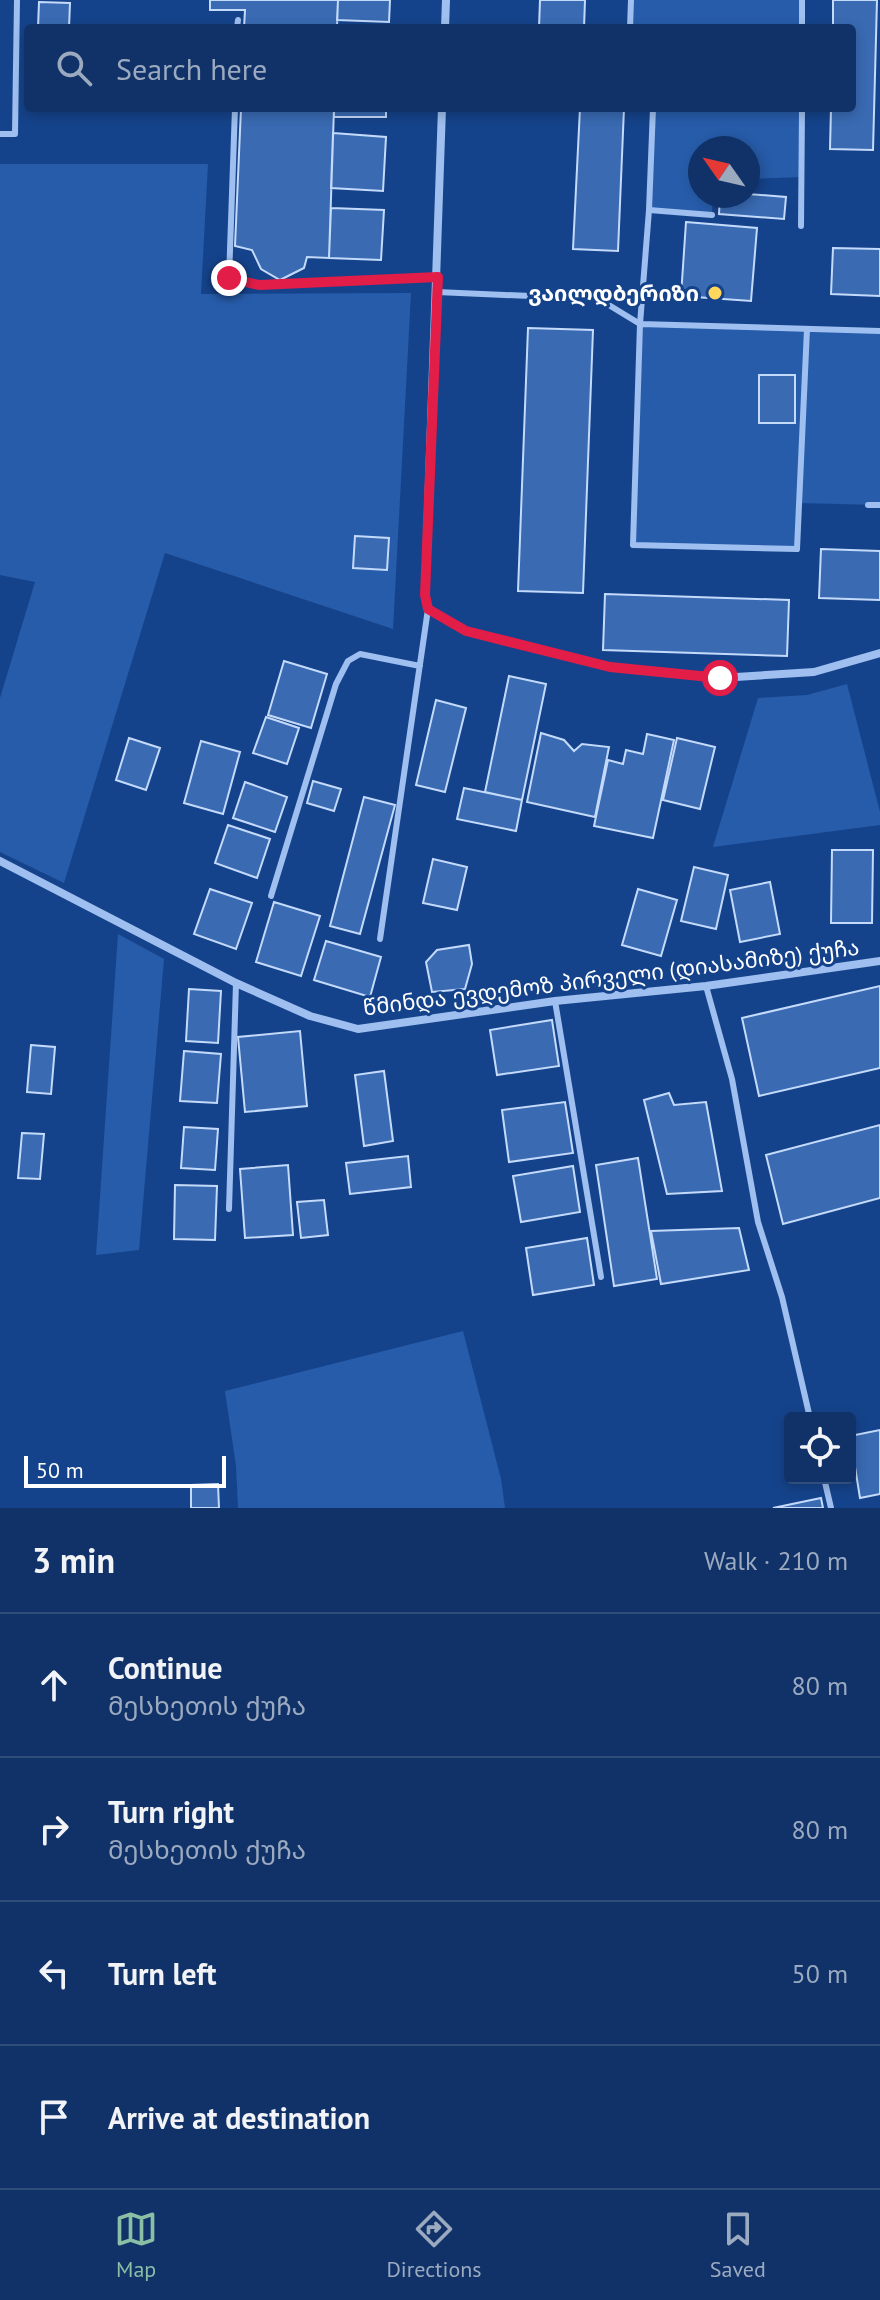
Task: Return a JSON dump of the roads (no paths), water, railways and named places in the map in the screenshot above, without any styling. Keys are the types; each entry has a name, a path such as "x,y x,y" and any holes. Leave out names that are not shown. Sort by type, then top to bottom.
{"street":[{"path":"445,24 446,0"},
{"path":"442,112 425,595 428,609 466,631 610,667 720,678 814,672 880,653"},
{"name":"წმინდა ევდემოზ პირველი (დიასამიზე) ქუჩა","path":"0,861 236,983 310,1016 358,1029 880,961"}],"lane":[{"path":"0,134 15,134 17,0"},
{"path":"630,24 631,0"},
{"path":"802,0 802,24"},
{"path":"235,112 229,278 259,285 438,277"},
{"path":"653,112 640,324 633,545 797,549 807,329"},
{"path":"801,226 802,112"},
{"path":"649,210 712,215"},
{"path":"437,292 599,299 640,324 880,331"},
{"path":"868,505 880,505"},
{"path":"380,939 428,609"},
{"path":"271,896 336,684 348,661 360,654 420,666"},
{"path":"229,1209 236,983"},
{"path":"706,986 732,1079 758,1222 782,1297 809,1412"},
{"path":"555,1001 601,1277"},
{"path":"825,1484 831,1508"}],"place":[{"name":"ვაილდბერიზი","path":"715,293"}]}
